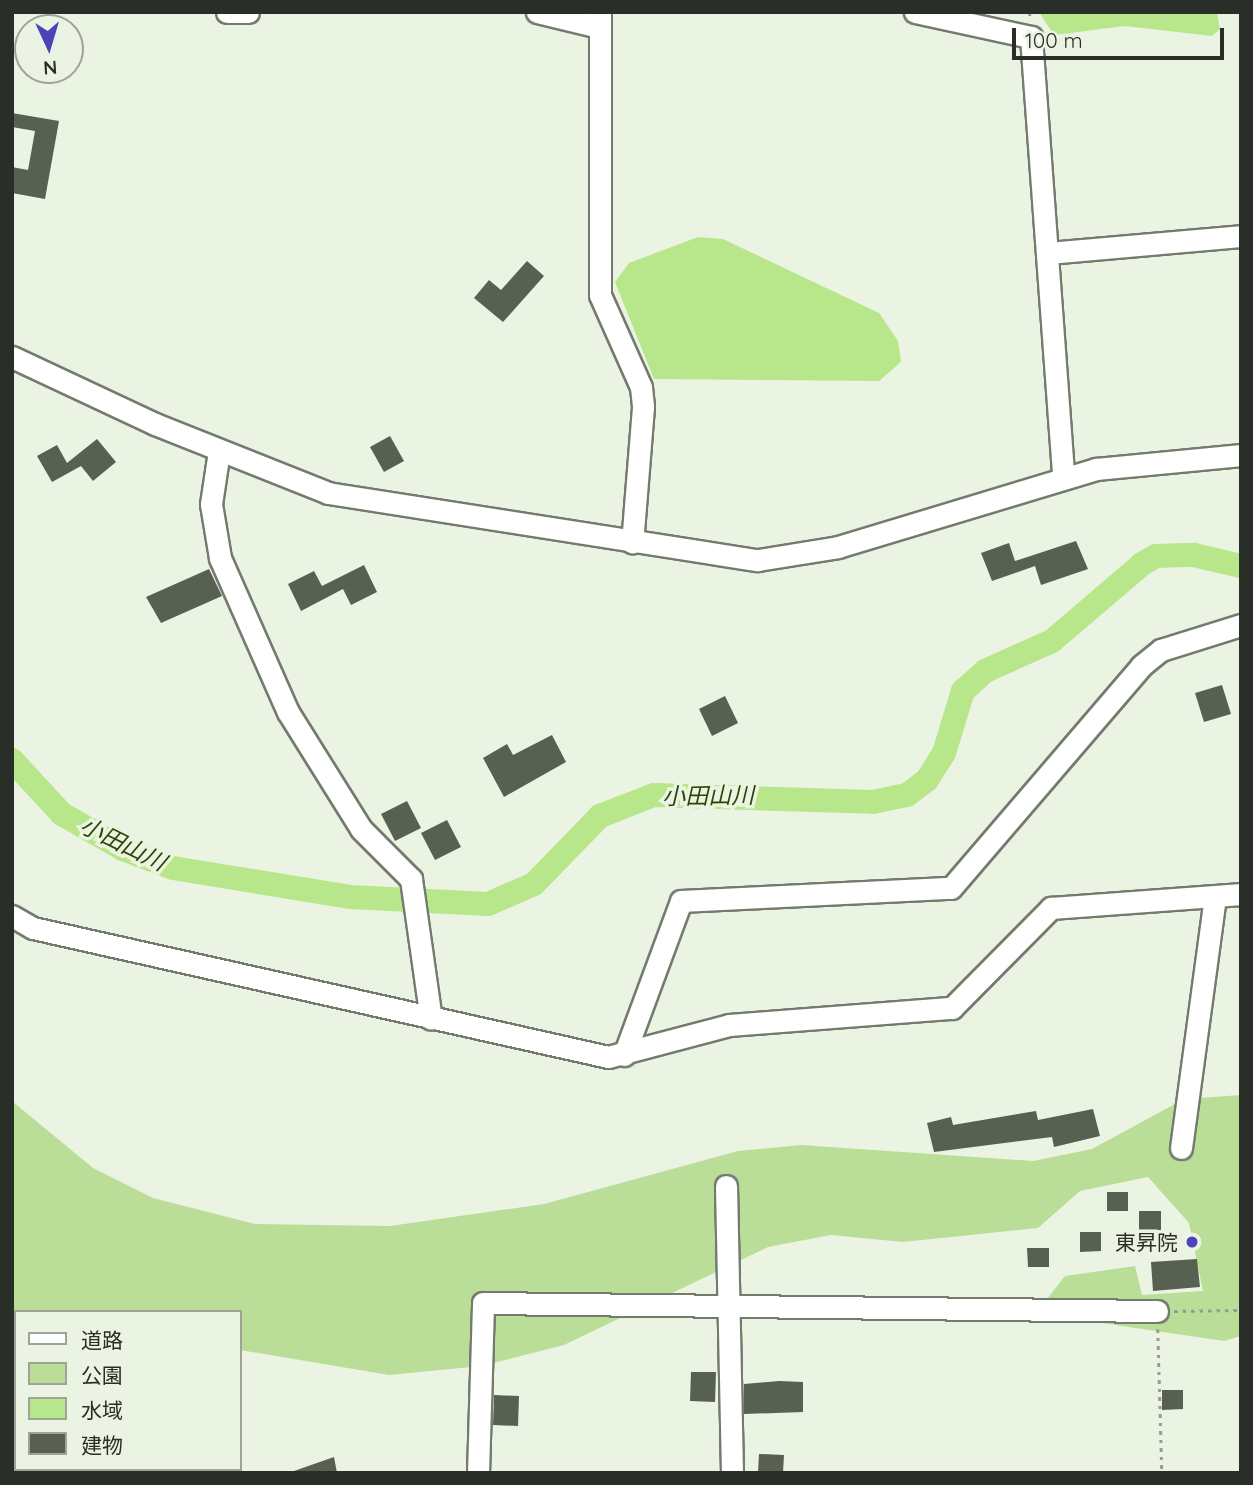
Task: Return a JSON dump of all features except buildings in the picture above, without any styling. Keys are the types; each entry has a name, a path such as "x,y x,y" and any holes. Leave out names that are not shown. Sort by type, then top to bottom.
{"street":[{"path":"227,12 247,12"},
{"path":"537,12 600,19 600,295 641,387 643,407 632,543"},
{"path":"915,12 1031,37 1063,477"},
{"path":"1048,253 1241,236"},
{"path":"12,357 219,451 328,492 632,543 776,560 1063,477 1241,455"},
{"path":"219,451 211,504 220,558 288,712 361,829 411,880 431,1019"},
{"path":"624,1055 681,901 951,888 1141,666 1161,650 1241,625"},
{"path":"12,916 33,928 556,1048 624,1055 729,1025 952,1008 1051,908 1241,894"},
{"path":"1181,1148 1215,896"},
{"path":"726,1186 732,1473"},
{"path":"478,1473 483,1303 1157,1311"}],"path":[{"path":"1162,1473 1157,1311 1241,1310"}],"green space":[{"path":"1241,1095 1241,1336 1224,1341 1088,1321 1047,1299 1065,1276 1135,1266 1142,1295 1203,1291 1189,1223 1148,1177 1080,1191 1038,1228 903,1242 831,1235 768,1247 564,1345 481,1366 389,1375 242,1350 242,1310 12,1310 12,1101 93,1168 153,1198 255,1224 390,1226 544,1204 738,1151 801,1145 1033,1161 1092,1149 1184,1099"}],"water":[{"path":"1039,12 1217,12 1220,29 1212,36 1125,26 1054,35"},
{"path":"698,237 723,239 879,313 898,341 901,362 879,381 654,379 615,282 629,263"}],"waterway":[{"name":"小田山川","path":"12,760 62,814 123,849 173,868 350,897 488,904 534,884 600,816 654,795 873,802 907,795 927,780 944,753 963,691 985,671 1052,641 1142,564 1156,556 1194,555 1241,566"}],"place":[{"name":"東昇院","path":"1192,1242"}]}
